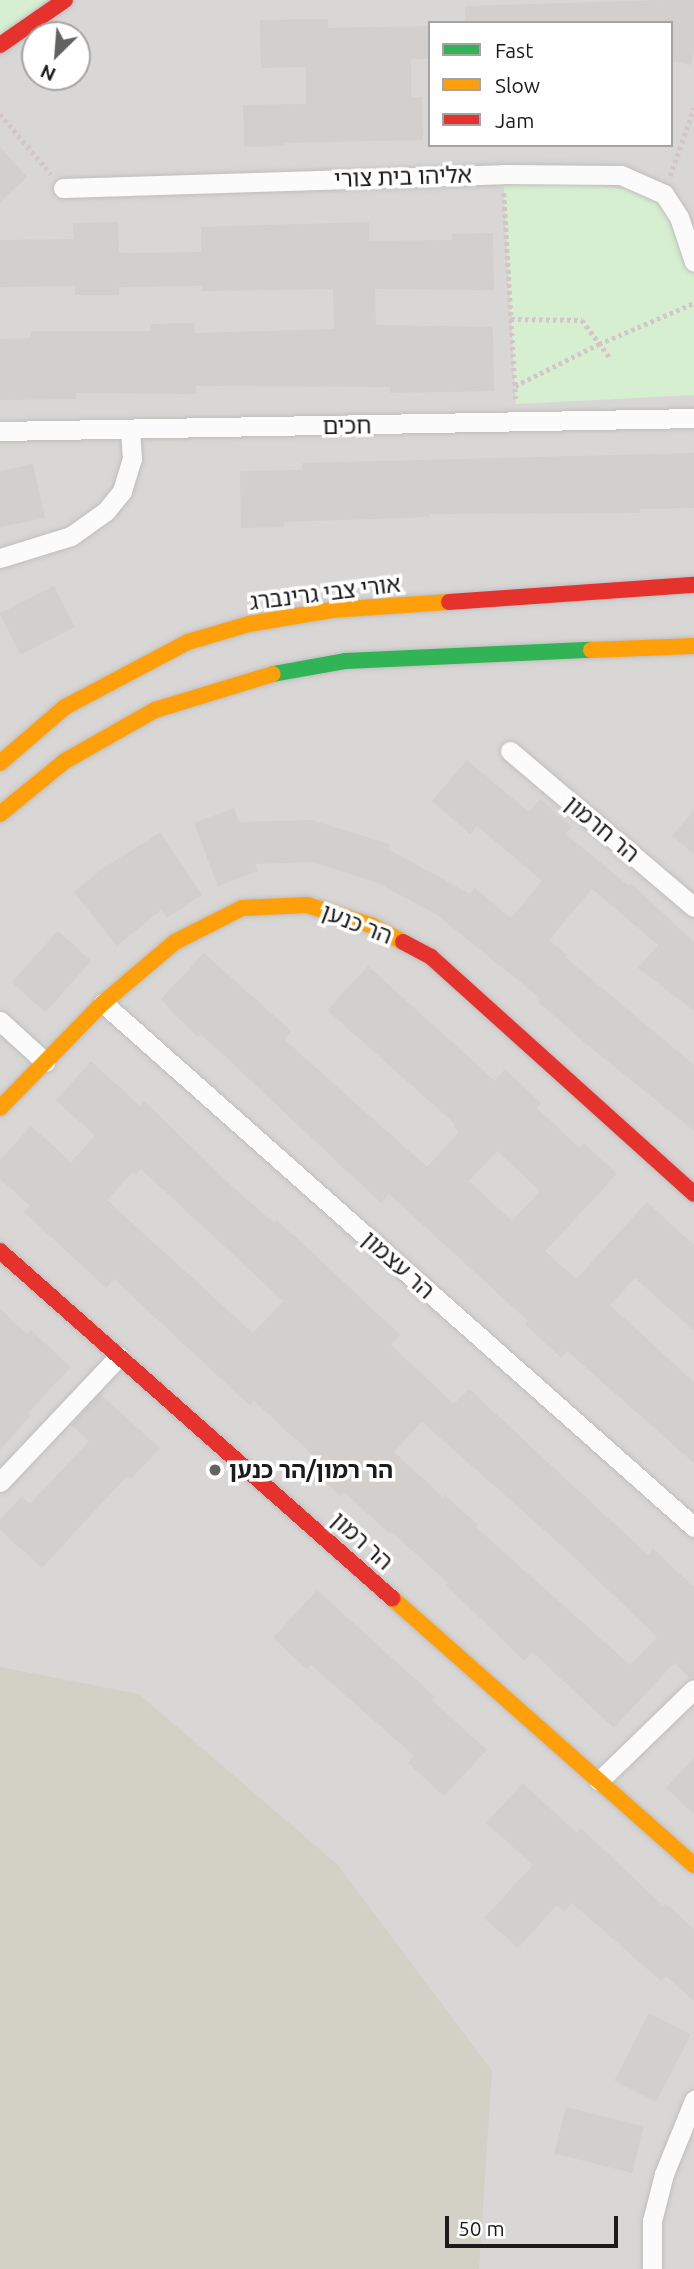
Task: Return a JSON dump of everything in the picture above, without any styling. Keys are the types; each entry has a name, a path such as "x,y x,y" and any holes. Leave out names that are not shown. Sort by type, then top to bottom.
{"street":[{"path":"0,46 65,0"},
{"name":"אליהו בית צורי","path":"63,188 503,174 621,175 664,194"},
{"path":"664,194 679,217 694,262"},
{"name":"חכים","path":"0,431 694,418"},
{"path":"0,558 71,536 106,511 122,491 132,459 130,429"},
{"name":"אורי צבי גרינברג","path":"0,763 65,707 188,642 249,624 332,610 694,585"},
{"path":"0,814 65,761 155,710 271,674 345,661 694,646"},
{"name":"הר חרמון","path":"510,751 694,907"},
{"name":"הר כנען","path":"0,1108 103,1003 175,942 242,908 307,905 371,925 431,957 694,1194"},
{"name":"הר עצמון","path":"103,1003 694,1527"},
{"path":"0,1021 44,1062"},
{"name":"הר רמון","path":"0,1251 694,1865"},
{"path":"0,1482 119,1356"},
{"path":"599,1781 694,1689"},
{"path":"652,2269 652,2221 664,2174 694,2100"}],"path":[{"path":"664,194 694,108"},
{"path":"0,114 63,188"},
{"path":"503,174 517,423"},
{"path":"515,386 599,344 694,303"},
{"path":"511,319 582,320 611,359"}],"shaded area":[{"path":"0,0 694,0 694,2269 0,2269"},
{"path":"0,1667 139,1694 337,1864 492,2071 479,2269 0,2269"}],"green space":[{"path":"0,0 47,0 21,21 0,39"},
{"path":"503,174 664,194 694,262 694,395 516,404"}],"building":[{"path":"694,0 694,50 691,65 673,61 673,21 465,21 465,6"},
{"path":"328,19 328,28 428,26 428,59 411,59 411,97 422,97 423,140 284,143 284,146 244,147 243,105 306,104 306,67 261,68 260,20"},
{"path":"0,147 27,177 0,202"},
{"path":"118,222 119,253 201,252 201,227 369,222 369,241 452,240 452,234 493,233 494,290 375,289 376,325 493,327 494,391 390,393 390,387 196,386 196,394 76,393 76,399 0,400 0,339 31,338 31,331 151,331 150,324 195,323 195,333 334,329 333,289 202,291 202,286 119,287 119,295 75,295 75,286 0,287 0,240 74,239 73,223"},
{"path":"694,453 694,508 640,509 640,513 429,514 429,517 284,522 284,527 241,528 240,471 302,470 302,463"},
{"path":"33,464 45,518 0,527 0,471"},
{"path":"54,586 75,627 21,655 0,614"},
{"path":"467,760 529,812 540,799 572,827 566,834 629,886 631,883 694,942 694,1011 638,968 658,945 592,889 549,940 567,955 565,957 694,1065 694,1131 585,1043 538,1002 541,999 437,915 378,883 313,862 255,864 258,871 218,886 194,823 234,808 239,822 312,820 389,844 388,849 470,894 475,888 511,918 542,881 477,826 470,834 432,801"},
{"path":"694,810 694,854 672,836"},
{"path":"160,832 202,895 167,918 161,910 117,946 74,892 99,871"},
{"path":"58,931 91,961 45,1012 12,982"},
{"path":"204,953 291,1031 284,1039 427,1167 459,1132 453,1126 455,1124 327,1010 368,966 495,1081 505,1069 541,1103 537,1108 580,1148 584,1143 617,1174 545,1251 576,1279 647,1202 694,1245 694,1331 635,1278 610,1305 694,1382 694,1463 567,1351 561,1358 525,1324 528,1321 389,1194 381,1203 201,1034 198,1037 161,999","holes":["497,1151 540,1191 512,1221 469,1181"]},
{"path":"91,1061 140,1106 144,1101 234,1188 274,1223 277,1220 400,1335 391,1345 454,1404 469,1389 648,1555 653,1549 694,1587 694,1677 690,1678 674,1663 614,1728 532,1652 524,1661 446,1585 448,1583 392,1532 390,1534 344,1492 340,1496 309,1467 317,1459 254,1401 250,1406 114,1279 106,1288 24,1212 30,1206 0,1179 0,1160 31,1126 71,1162 95,1136 56,1100","holes":["141,1169 283,1301 253,1333 107,1200 133,1172 136,1174","422,1422 561,1545 657,1637 630,1665 476,1527 478,1525 445,1495 443,1497 394,1452"]},
{"path":"0,1309 27,1334 31,1330 71,1367 28,1413 31,1415 0,1450"},
{"path":"100,1394 160,1448 131,1479 127,1476 42,1568 0,1530 0,1520 22,1496 30,1504 89,1441 71,1425"},
{"path":"317,1590 435,1697 432,1700 487,1750 444,1796 408,1763 414,1756 311,1665 307,1669 273,1638"},
{"path":"694,1758 694,1814 666,1788"},
{"path":"523,1783 577,1833 581,1828 663,1906 665,1903 694,1929 694,2001 666,1976 661,1981 572,1903 564,1912 557,1905 518,1948 484,1918 533,1865 486,1823"},
{"path":"649,2013 691,2034 656,2102 614,2081"},
{"path":"566,2107 644,2126 632,2173 554,2154"}],"traffic: fast":[{"path":"273,674 345,661 591,650"}],"traffic: slow":[{"path":"0,763 65,707 188,642 249,624 332,610 449,602"},
{"path":"591,650 694,646"},
{"path":"0,814 65,761 155,710 273,674"},
{"path":"0,1108 103,1003 175,942 242,908 307,905 371,925 403,942"},
{"path":"392,1598 694,1865"}],"traffic: jam":[{"path":"0,45 65,0"},
{"path":"449,602 694,585"},
{"path":"403,942 431,957 694,1194"},
{"path":"0,1251 392,1598"}],"place":[{"name":"הר רמון/הר כנען","path":"215,1470"}]}
